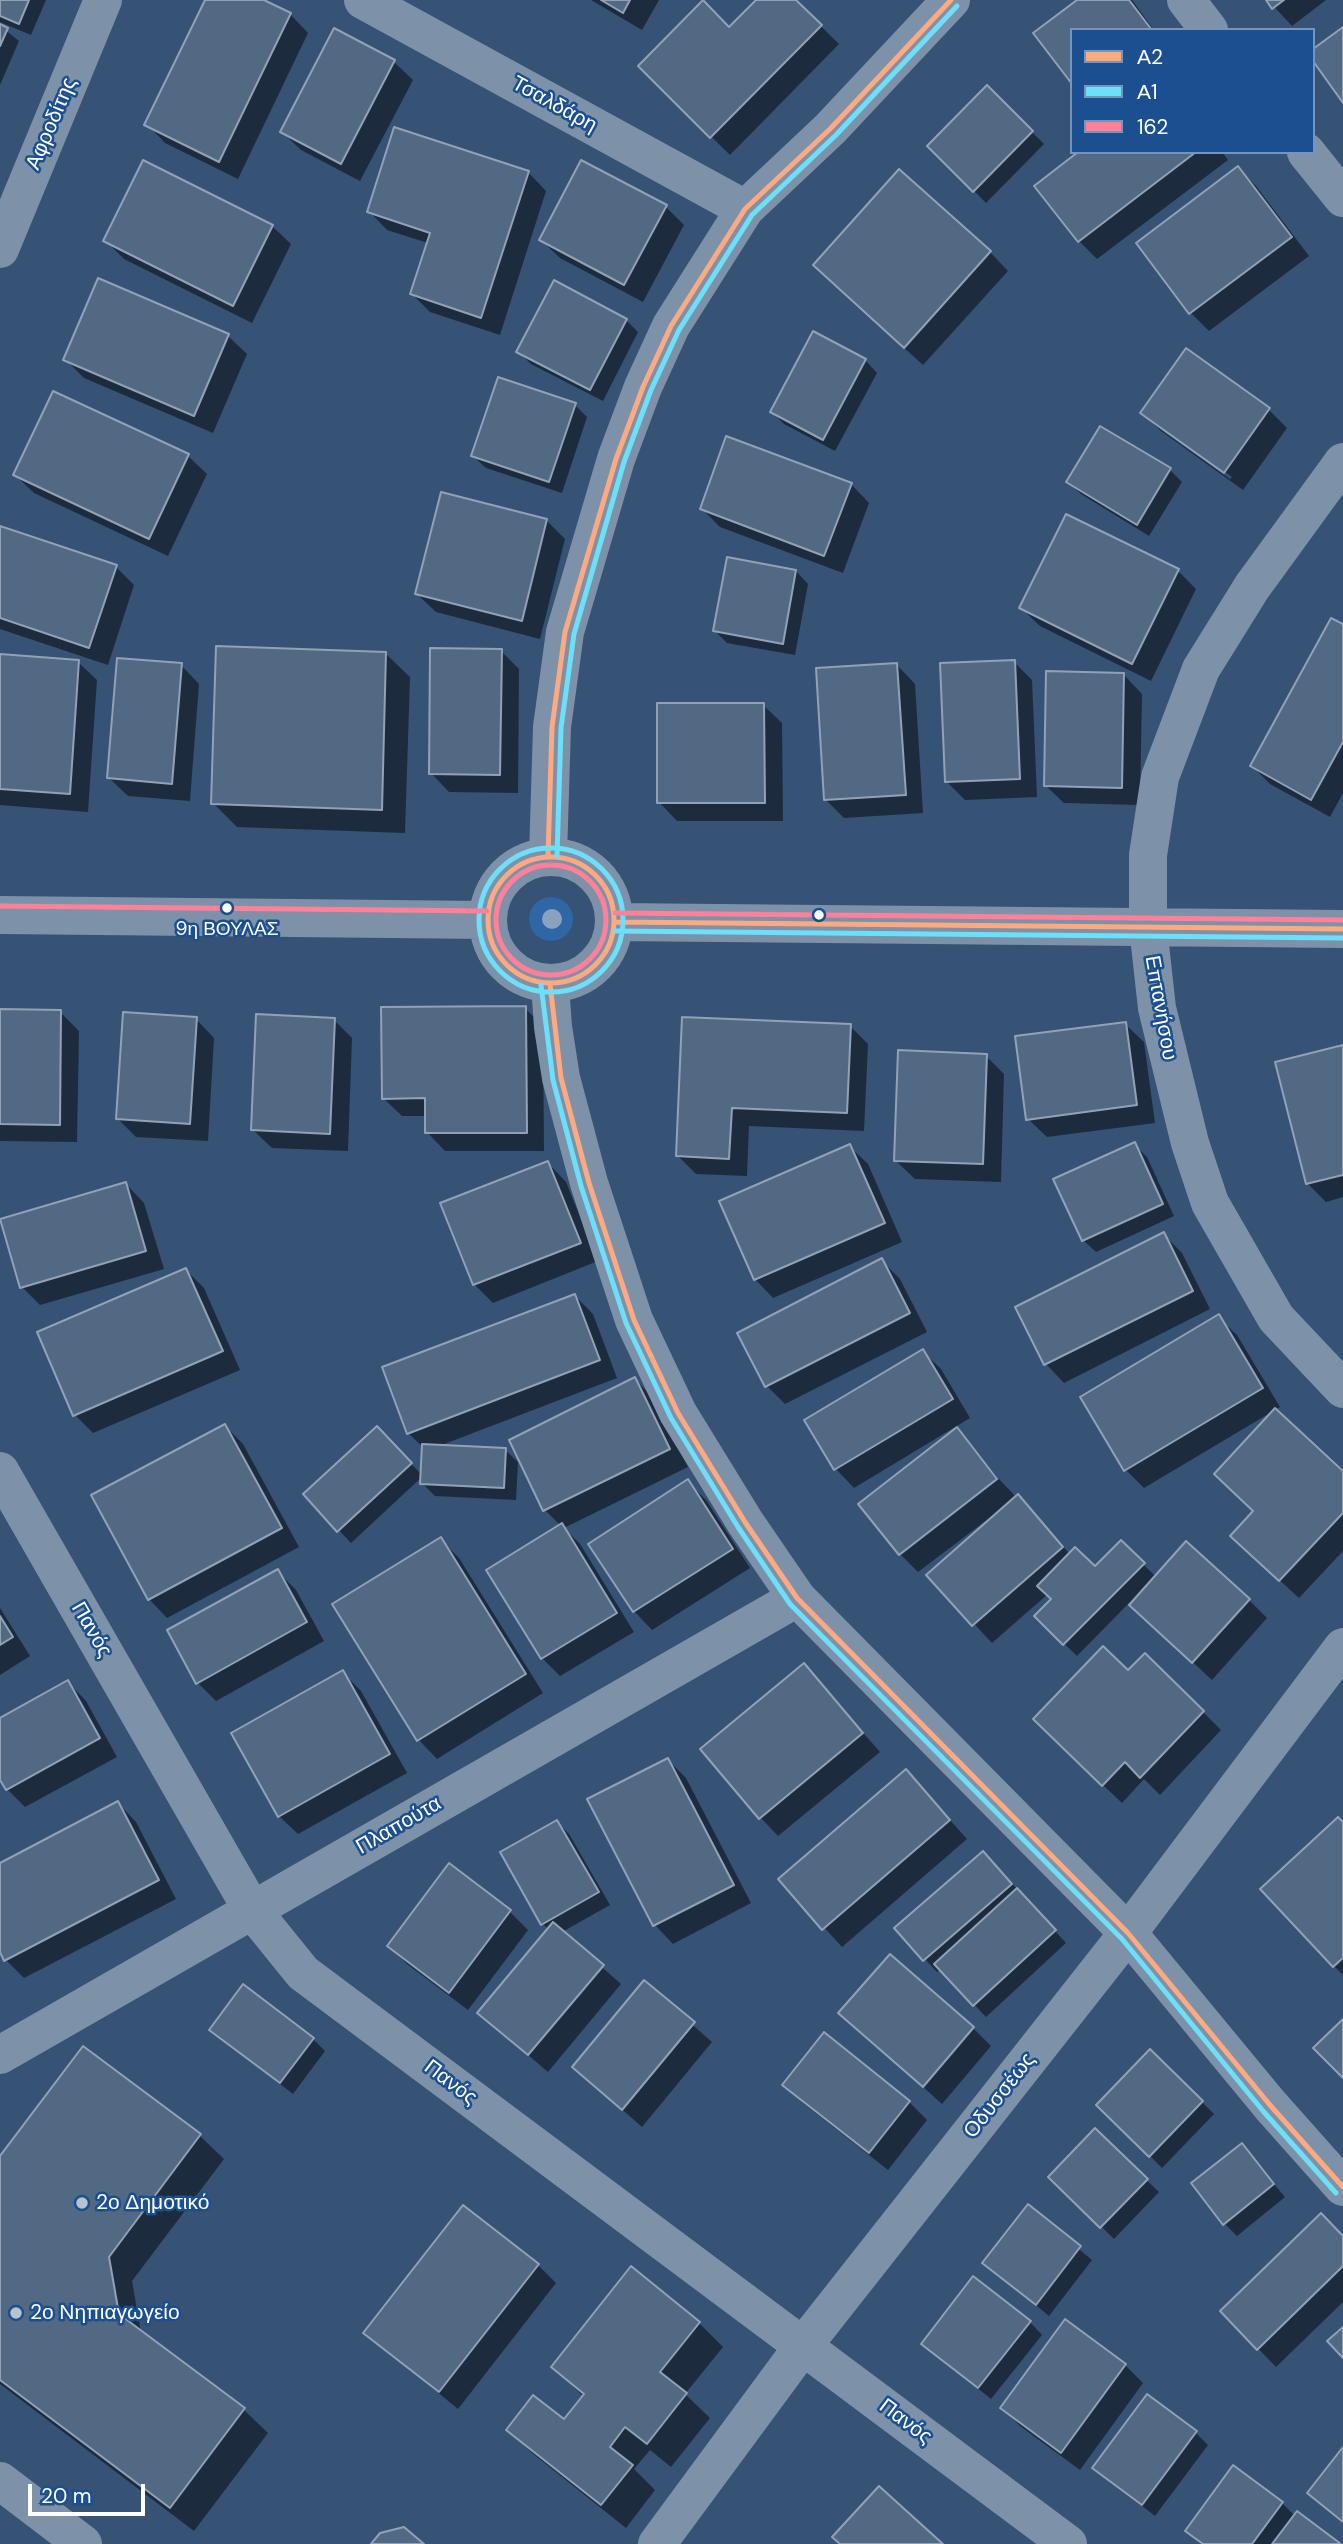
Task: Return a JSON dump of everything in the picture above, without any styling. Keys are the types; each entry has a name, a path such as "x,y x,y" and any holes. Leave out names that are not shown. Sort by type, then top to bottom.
{"street":[{"name":"Αφροδίτης","path":"0,249 103,0"},
{"name":"Τσαλδάρη","path":"363,0 746,209"},
{"path":"548,856 552,727 565,632 589,545 643,387 671,327 746,209 830,129 951,0"},
{"path":"1186,0 1207,28"},
{"path":"1308,154 1343,198"},
{"name":"Επτανήσου","path":"1343,462 1252,587 1200,668 1160,778 1148,855 1148,927 1157,1008 1174,1083 1210,1203 1276,1318 1343,1389"},
{"path":"548,856 566,858 596,874 613,904 615,922 612,941 602,959 588,973 570,981 550,984 531,981 513,971 500,957 491,940 487,920 489,904 504,876 517,866 548,856"},
{"path":"0,915 487,920"},
{"path":"615,922 1343,929"},
{"path":"550,984 561,1078 589,1183 634,1320 678,1413 745,1522 797,1598 1128,1933 1270,2105 1343,2187"},
{"name":"Πανός","path":"0,1471 252,1910 303,1973 1068,2544"},
{"name":"Πλαπούτα","path":"0,2055 797,1598"},
{"name":"Οδυσσέως","path":"657,2544 803,2346 1128,1933 1343,1647"},
{"path":"0,2481 83,2544"}],"shaded area":[{"path":"551,897 560,898 567,903 572,910 572,928 567,935 560,940 551,941 542,940 535,935 530,928 529,919 530,910 535,903 542,898"}],"building":[{"path":"0,0 29,0 19,24 0,16"},
{"path":"205,0 264,0 291,13 219,162 144,125"},
{"path":"601,0 630,0 623,13"},
{"path":"703,0 729,27 756,0 796,0 822,25 710,138 638,66"},
{"path":"1077,0 1129,0 1150,28 1070,28 1070,81 1033,33"},
{"path":"1266,0 1284,0 1272,9"},
{"path":"0,24 8,28 0,46"},
{"path":"1343,27 1343,103 1315,64 1315,48"},
{"path":"334,28 395,60 341,164 280,132"},
{"path":"987,85 1033,131 973,192 927,146"},
{"path":"394,127 529,171 481,318 410,294 430,233 367,212"},
{"path":"1075,154 1193,154 1078,242 1034,186"},
{"path":"143,160 273,225 233,306 103,241"},
{"path":"581,160 667,205 624,285 539,240"},
{"path":"1238,166 1292,237 1189,314 1136,243"},
{"path":"899,169 991,251 904,348 813,265"},
{"path":"98,278 229,334 194,416 63,360"},
{"path":"554,280 627,319 590,390 516,352"},
{"path":"813,331 866,359 823,440 770,412"},
{"path":"1186,348 1270,408 1224,473 1140,413"},
{"path":"498,377 576,403 549,482 471,456"},
{"path":"53,391 189,454 149,539 13,475"},
{"path":"1100,426 1171,468 1137,525 1066,482"},
{"path":"726,436 852,483 824,556 700,509"},
{"path":"441,492 547,519 522,621 415,594"},
{"path":"1066,514 1179,569 1132,664 1019,608"},
{"path":"0,526 117,565 89,648 0,618"},
{"path":"727,557 796,570 783,644 713,631"},
{"path":"1331,618 1343,624 1343,742 1311,800 1250,766"},
{"path":"216,646 386,652 382,810 211,804"},
{"path":"430,648 502,649 500,775 429,774"},
{"path":"0,654 79,660 70,794 0,789"},
{"path":"117,658 182,663 172,784 107,778"},
{"path":"1015,660 1020,779 945,782 940,663"},
{"path":"897,663 906,795 824,800 816,668"},
{"path":"1046,671 1124,673 1122,788 1044,786"},
{"path":"657,703 764,703 765,803 657,803"},
{"path":"526,1006 527,1133 425,1133 425,1098 382,1099 381,1007"},
{"path":"0,1009 61,1010 60,1125 0,1124"},
{"path":"123,1012 197,1017 190,1124 116,1119"},
{"path":"256,1014 335,1018 330,1134 251,1130"},
{"path":"682,1017 851,1024 847,1113 732,1108 729,1159 676,1156"},
{"path":"1126,1022 1137,1105 1026,1120 1015,1036"},
{"path":"1343,1045 1343,1175 1306,1184 1275,1062"},
{"path":"898,1050 987,1054 983,1164 894,1161"},
{"path":"1135,1142 1163,1204 1082,1241 1053,1179"},
{"path":"850,1144 885,1223 754,1280 719,1201"},
{"path":"548,1161 581,1243 473,1285 440,1203"},
{"path":"126,1182 146,1251 20,1288 0,1219"},
{"path":"1164,1232 1193,1291 1044,1365 1015,1307"},
{"path":"882,1258 910,1313 765,1387 737,1333"},
{"path":"186,1268 223,1351 73,1416 37,1332"},
{"path":"575,1294 600,1360 407,1434 382,1367"},
{"path":"1219,1314 1263,1388 1124,1471 1080,1397"},
{"path":"923,1349 953,1399 834,1470 804,1420"},
{"path":"635,1377 670,1449 543,1511 509,1440"},
{"path":"1275,1408 1343,1471 1343,1513 1279,1581 1230,1536 1253,1511 1214,1474"},
{"path":"225,1424 282,1528 148,1600 91,1495"},
{"path":"377,1426 412,1463 337,1532 303,1494"},
{"path":"957,1427 997,1479 899,1555 858,1504"},
{"path":"422,1444 506,1448 504,1488 420,1484"},
{"path":"688,1479 733,1549 633,1612 588,1544"},
{"path":"1018,1494 1063,1547 972,1626 926,1575"},
{"path":"562,1523 617,1613 541,1659 486,1570"},
{"path":"441,1537 526,1674 417,1741 332,1604"},
{"path":"1121,1540 1145,1563 1063,1645 1034,1616 1051,1599 1037,1586 1075,1547 1095,1566"},
{"path":"1186,1541 1250,1599 1192,1663 1129,1605"},
{"path":"278,1569 307,1622 196,1684 167,1630"},
{"path":"0,1616 13,1637 0,1645"},
{"path":"1103,1646 1128,1670 1145,1653 1204,1711 1140,1778 1125,1762 1102,1786 1033,1719"},
{"path":"804,1663 863,1733 759,1819 700,1749"},
{"path":"343,1670 390,1754 278,1817 231,1733"},
{"path":"68,1680 100,1738 6,1790 0,1780 0,1718"},
{"path":"668,1758 734,1885 653,1926 587,1799"},
{"path":"906,1769 950,1820 822,1930 778,1879"},
{"path":"118,1801 159,1880 4,1961 0,1952 0,1863"},
{"path":"1338,1817 1343,1822 1343,1958 1333,1967 1260,1889"},
{"path":"557,1820 599,1892 541,1925 500,1852"},
{"path":"983,1851 1012,1884 923,1961 894,1928"},
{"path":"449,1863 511,1910 449,1993 387,1946"},
{"path":"1017,1888 1056,1930 973,2006 934,1964"},
{"path":"553,1922 604,1965 528,2055 477,2013"},
{"path":"890,1954 974,2027 923,2087 838,2013"},
{"path":"644,1980 695,2022 622,2110 572,2067"},
{"path":"243,1984 314,2038 280,2083 209,2030"},
{"path":"1343,2019 1343,2078 1313,2048"},
{"path":"824,2032 910,2101 869,2153 782,2085"},
{"path":"83,2046 201,2134 109,2257 119,2314 245,2408 170,2508 0,2380 0,2156"},
{"path":"1150,2049 1203,2101 1149,2157 1096,2105"},
{"path":"1095,2128 1148,2179 1100,2228 1048,2177"},
{"path":"1242,2143 1274,2184 1223,2225 1191,2183"},
{"path":"1028,2204 1081,2246 1036,2305 982,2263"},
{"path":"463,2205 539,2264 439,2392 363,2333"},
{"path":"1321,2213 1343,2236 1343,2266 1257,2350 1220,2311"},
{"path":"631,2266 700,2322 660,2372 687,2393 647,2444 625,2427 610,2447 633,2465 601,2505 506,2430 533,2395 564,2419 584,2394 551,2367"},
{"path":"973,2276 1031,2321 978,2388 921,2344"},
{"path":"1065,2319 1126,2364 1061,2453 1000,2408"},
{"path":"1343,2327 1343,2358 1327,2341"},
{"path":"1147,2394 1197,2431 1142,2505 1092,2468"},
{"path":"1343,2447 1343,2522 1307,2493"},
{"path":"1233,2465 1283,2502 1252,2544 1203,2544 1185,2531"},
{"path":"879,2486 943,2544 840,2544 832,2537"},
{"path":"1297,2511 1341,2544 1272,2544"},
{"path":"404,2527 424,2544 371,2544 380,2533"}],"transit line":[{"name":"Α2","path":"548,856 552,727 565,632 616,459 643,387 671,326 745,209 830,129 951,0"},
{"name":"Α1","path":"557,856 561,728 574,634 624,462 651,390 679,330 752,215 836,135 957,6"},
{"name":"Α1","path":"551,848 579,853 602,869 618,892 623,920 618,948 602,971 579,987 551,992 523,987 500,971 484,948 479,920 484,892 500,869 523,853 551,848"},
{"name":"Α2","path":"551,857 575,861 596,875 610,896 614,920 610,944 596,965 575,979 551,983 527,979 506,965 492,944 488,920 492,896 506,875 527,861 551,857"},
{"name":"162","path":"551,865 572,870 590,881 601,899 606,920 601,941 590,959 572,970 551,975 530,970 512,959 501,941 496,920 501,899 512,881 530,870 551,865"},
{"name":"162","path":"0,906 487,911"},
{"name":"162","path":"615,913 1343,920"},
{"name":"Α2","path":"615,922 1343,929"},
{"name":"Α1","path":"615,931 1343,938"},
{"name":"Α2","path":"550,984 561,1078 589,1183 634,1320 678,1413 745,1522 797,1598 1128,1933 1270,2105 1343,2187"},
{"name":"Α1","path":"541,985 553,1080 581,1186 626,1323 671,1418 738,1527 790,1604 1122,1939 1263,2111 1336,2193"}],"place":[{"name":"9η ΒΟΥΛΑΣ","path":"227,908"},
{"name":"2ο Δημοτικό","path":"82,2203"},
{"name":"2ο Νηπιαγωγείο","path":"16,2313"}]}
